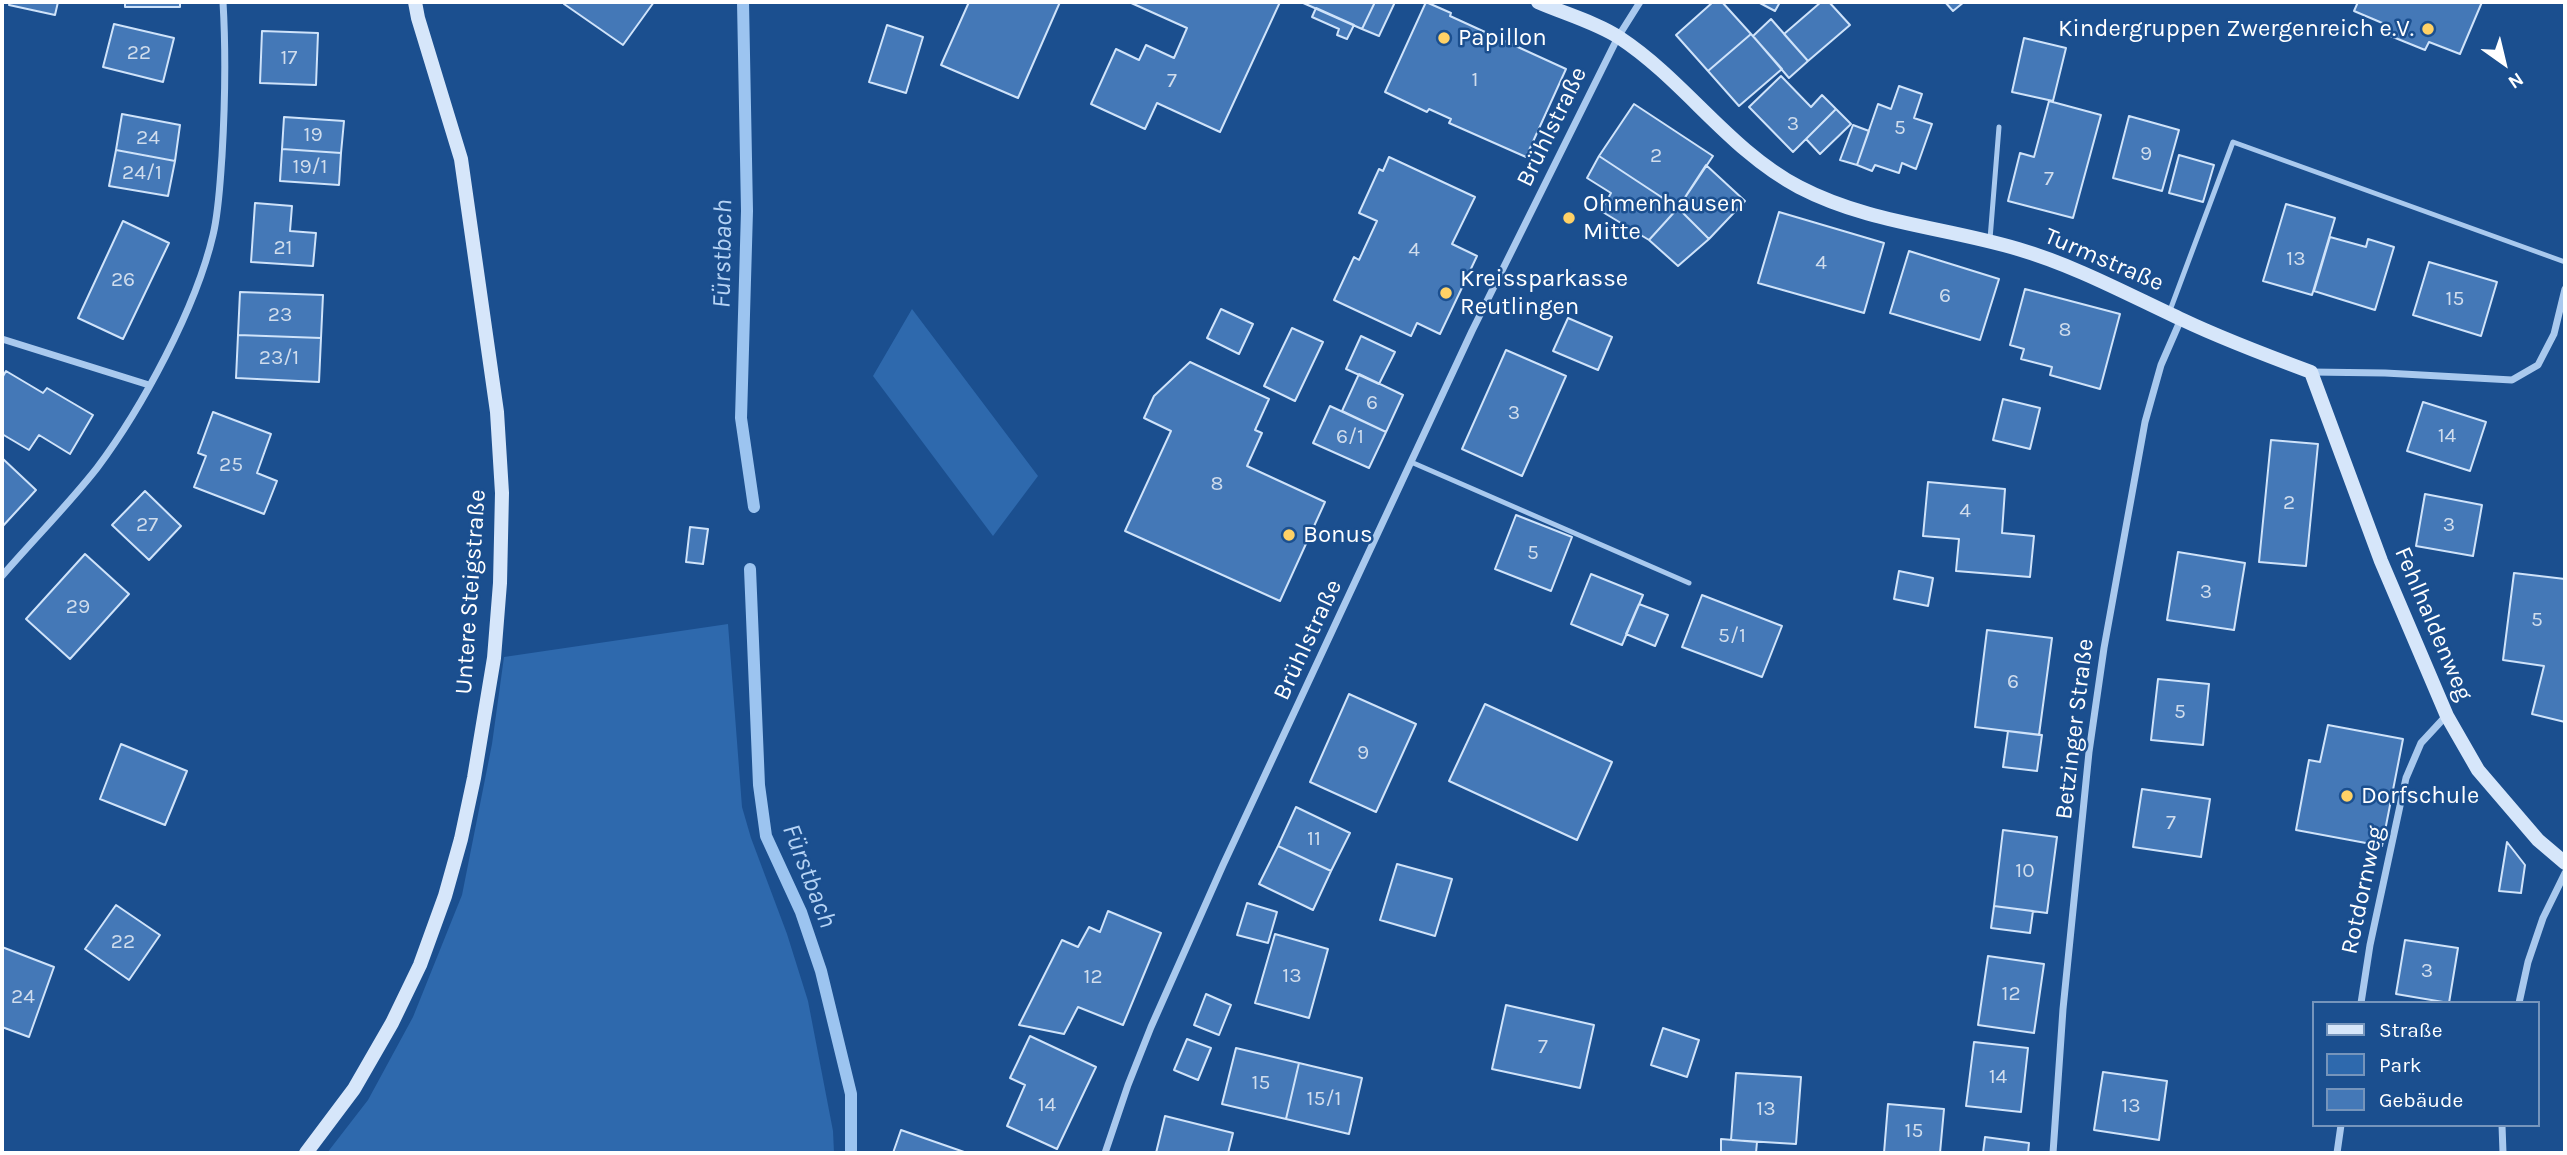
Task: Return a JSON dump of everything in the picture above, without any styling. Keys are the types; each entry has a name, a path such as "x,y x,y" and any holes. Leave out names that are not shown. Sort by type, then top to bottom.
{"street":[{"path":"2,576 97,468 149,385 200,280 213,234 220,187 225,80 223,2"},
{"name":"Untere Steigstraße","path":"306,1153 354,1089 392,1023 420,965 445,896 461,839 494,658 500,583 502,494 497,412 461,159 415,2"},
{"name":"Turmstraße","path":"1538,2 1618,37 1652,62 1715,124 1758,160 1799,187 1854,211 1990,242 2063,265 2228,341 2311,372 2512,380 2538,365 2554,334 2565,289"},
{"name":"Brühlstraße","path":"1105,1153 1128,1084 1177,966 1411,462 1472,331 1618,37 1640,2"},
{"name":"Betzinger Straße","path":"2053,1153 2063,1009 2089,752 2104,648 2145,422 2175,316"},
{"path":"2,339 149,385"},
{"name":"Fehlhaldenweg","path":"2311,372 2381,561 2447,716 2478,771 2538,840 2565,863"},
{"name":"Rotdornweg","path":"2361,1001 2370,945 2406,778 2421,743 2447,716"},
{"path":"2519,1001 2528,962 2543,918 2565,873"},
{"path":"2337,1153 2341,1127"},
{"path":"2502,1127 2503,1153"}],"lane":[{"path":"1990,242 1999,127"},
{"path":"2175,316 2233,142 2565,262"},
{"path":"1411,462 1689,583"}],"green space":[{"path":"912,309 1038,476 993,536 873,376"},
{"path":"728,624 742,807 808,1001 833,1131 834,1153 327,1153 368,1100 413,1017 462,895 492,744 504,657"}],"building":[{"path":"10,2 58,2 55,15 9,5"},
{"path":"125,2 180,2 180,7 125,7"},
{"path":"654,2 623,45 564,4"},
{"path":"969,2 1060,2 1018,98 941,65"},
{"path":"1129,2 1280,2 1220,132 1157,103 1145,129 1091,104 1116,49 1139,60 1146,45 1174,58 1187,28"},
{"path":"1301,2 1375,2 1362,29"},
{"path":"1375,2 1395,2 1379,36 1362,29"},
{"path":"1426,2 1451,13 1450,16 1566,69 1526,157 1449,123 1451,119 1429,109 1427,112 1385,92"},
{"path":"1713,2 1722,2 1751,34 1708,71 1676,35"},
{"path":"1758,2 1780,2 1775,11"},
{"path":"1821,2 1829,2 1850,25 1808,61 1784,34"},
{"path":"1945,2 1964,2 1953,11"},
{"name":"Kindergruppen Zwergenreich e.V.","path":"2358,2 2482,2 2460,54 2429,42 2425,50 2383,33 2387,25 2354,11"},
{"path":"1316,8 1354,25 1347,39 1337,35 1339,29 1312,17"},
{"path":"1771,19 1808,61 1789,78 1753,36"},
{"path":"114,24 174,38 163,82 103,67"},
{"path":"887,25 923,37 906,93 869,82"},
{"path":"262,31 318,33 316,85 260,83"},
{"path":"1751,34 1782,69 1739,106 1708,71"},
{"path":"2024,38 2066,48 2053,101 2012,92"},
{"path":"1781,76 1811,107 1822,95 1836,109 1793,152 1749,107"},
{"path":"1899,86 1922,94 1914,118 1932,124 1916,169 1902,163 1899,173 1875,165 1872,171 1857,165 1878,104 1891,109"},
{"path":"2049,101 2101,115 2073,218 2008,201 2020,153 2034,157"},
{"path":"1634,104 1713,156 1678,208 1599,156"},
{"path":"1836,109 1851,124 1820,154 1806,139"},
{"path":"122,114 180,125 175,161 116,150"},
{"path":"2129,116 2179,130 2162,191 2113,178"},
{"path":"284,117 344,121 341,153 282,149"},
{"path":"1853,125 1869,131 1857,165 1840,160"},
{"path":"282,149 341,153 339,185 280,181"},
{"path":"116,150 175,161 168,196 109,186"},
{"path":"2179,155 2214,165 2203,202 2169,193"},
{"path":"1599,156 1678,208 1649,240 1601,211 1611,193 1587,178"},
{"path":"1389,157 1475,197 1452,244 1477,256 1440,334 1417,323 1411,336 1334,300 1354,257 1359,260 1377,221 1359,213 1379,169 1383,171"},
{"path":"1706,165 1745,201 1709,239 1678,208"},
{"path":"255,203 292,206 290,231 316,233 313,266 251,262"},
{"path":"2286,204 2335,218 2312,295 2263,281"},
{"path":"1678,208 1709,239 1678,266 1649,240"},
{"path":"1779,212 1884,243 1864,313 1758,283"},
{"path":"123,221 169,243 123,339 78,318"},
{"path":"2330,237 2366,247 2368,239 2394,247 2375,310 2314,291"},
{"path":"1909,251 1999,279 1980,340 1890,313"},
{"path":"2429,262 2497,282 2481,336 2413,315"},
{"path":"2025,289 2120,314 2100,389 2050,375 2052,367 2021,359 2024,349 2010,345"},
{"path":"240,292 323,295 321,338 238,335"},
{"path":"1221,309 1253,324 1239,354 1207,338"},
{"path":"1568,318 1612,337 1598,370 1553,351"},
{"path":"1292,328 1323,342 1295,401 1264,386"},
{"path":"238,335 321,338 319,382 236,378"},
{"path":"1361,336 1395,352 1379,384 1346,369"},
{"path":"1506,350 1566,376 1522,476 1462,449"},
{"path":"1190,362 1269,399 1255,430 1262,433 1247,466 1325,502 1280,601 1125,531 1171,431 1144,418 1154,396"},
{"path":"6,371 43,393 47,388 93,415 70,454 39,435 29,450 2,434 2,378"},
{"path":"1359,374 1403,395 1386,432 1342,411"},
{"path":"2003,399 2040,408 2030,449 1993,440"},
{"path":"2423,402 2486,422 2470,471 2407,451"},
{"path":"1330,406 1386,432 1369,468 1313,443"},
{"path":"213,412 271,434 257,473 277,481 264,514 194,487 206,456 198,453"},
{"path":"2271,440 2318,444 2306,566 2259,562"},
{"path":"2,458 36,490 2,527"},
{"path":"1928,482 2005,489 2002,533 2034,536 2030,577 1956,571 1959,539 1923,536"},
{"path":"145,491 181,526 149,560 112,525"},
{"path":"2425,494 2482,505 2473,556 2416,546"},
{"path":"1516,515 1572,537 1551,591 1495,569"},
{"path":"690,527 708,529 703,564 686,562"},
{"path":"2178,552 2245,563 2234,630 2167,620"},
{"path":"85,554 129,594 70,659 26,619"},
{"path":"1899,571 1933,578 1928,606 1894,599"},
{"path":"2514,573 2565,579 2565,722 2532,714 2544,666 2503,660"},
{"path":"1591,574 1643,595 1622,645 1571,624"},
{"path":"1702,595 1782,626 1762,677 1682,647"},
{"path":"1639,604 1668,615 1655,646 1626,634"},
{"path":"1987,630 2052,638 2039,735 1975,727"},
{"path":"2158,679 2209,684 2203,745 2151,740"},
{"path":"1349,694 1416,724 1376,812 1310,782"},
{"path":"1485,704 1612,762 1577,840 1449,781"},
{"name":"Dorfschule","path":"2328,725 2403,739 2382,846 2296,830 2309,760 2320,762"},
{"path":"2008,731 2042,735 2037,771 2003,767"},
{"path":"121,744 187,771 165,825 100,799"},
{"path":"2142,789 2210,799 2201,857 2133,847"},
{"path":"1296,807 1350,833 1331,871 1278,846"},
{"path":"2003,830 2057,837 2047,913 1994,906"},
{"path":"2507,842 2525,865 2521,893 2499,891"},
{"path":"1278,846 1331,871 1313,910 1259,884"},
{"path":"1397,864 1452,879 1435,936 1380,920"},
{"path":"1247,903 1277,912 1268,943 1237,935"},
{"path":"116,905 160,935 129,980 85,949"},
{"path":"1994,906 2033,911 2030,933 1991,928"},
{"path":"1108,911 1161,933 1123,1025 1078,1007 1064,1034 1019,1025 1062,940 1078,947 1089,927 1100,932"},
{"path":"1275,934 1328,949 1309,1018 1255,1003"},
{"path":"2405,940 2458,948 2449,1001 2396,994"},
{"path":"2,947 54,967 29,1037 2,1027"},
{"path":"1988,956 2044,964 2034,1033 1978,1025"},
{"path":"1206,994 1231,1005 1219,1035 1194,1025"},
{"path":"1506,1005 1594,1025 1580,1088 1492,1069"},
{"path":"1663,1028 1699,1040 1687,1077 1651,1065"},
{"path":"1030,1036 1096,1067 1057,1149 1007,1126 1025,1085 1010,1078"},
{"path":"1187,1039 1211,1048 1198,1080 1174,1070"},
{"path":"1974,1042 2028,1048 2021,1112 1966,1106"},
{"path":"1236,1048 1299,1063 1286,1119 1222,1104"},
{"path":"1299,1063 1362,1078 1349,1134 1286,1119"},
{"path":"2103,1072 2167,1081 2159,1140 2094,1130"},
{"path":"1736,1073 1801,1077 1796,1144 1731,1140"},
{"path":"1888,1104 1944,1109 1940,1153 1884,1153"},
{"path":"1165,1116 1233,1133 1228,1153 1156,1153"},
{"path":"901,1130 967,1153 893,1153"},
{"path":"1985,1137 2029,1143 2028,1153 1983,1153"},
{"path":"1721,1139 1757,1142 1756,1153 1721,1153"}],"waterway":[{"name":"Fürstbach","path":"743,2 747,211 741,418 754,507"},
{"name":"Fürstbach","path":"750,569 759,785 766,836 801,912 821,971 851,1094 851,1153"}],"place":[{"name":"Kindergruppen Zwergenreich e.V.","path":"2428,29"},
{"name":"Papillon","path":"1444,38"},
{"name":"Ohmenhausen Mitte","path":"1569,218"},
{"name":"Kreissparkasse Reutlingen","path":"1446,293"},
{"name":"Bonus","path":"1289,535"},
{"name":"Dorfschule","path":"2347,796"}]}
